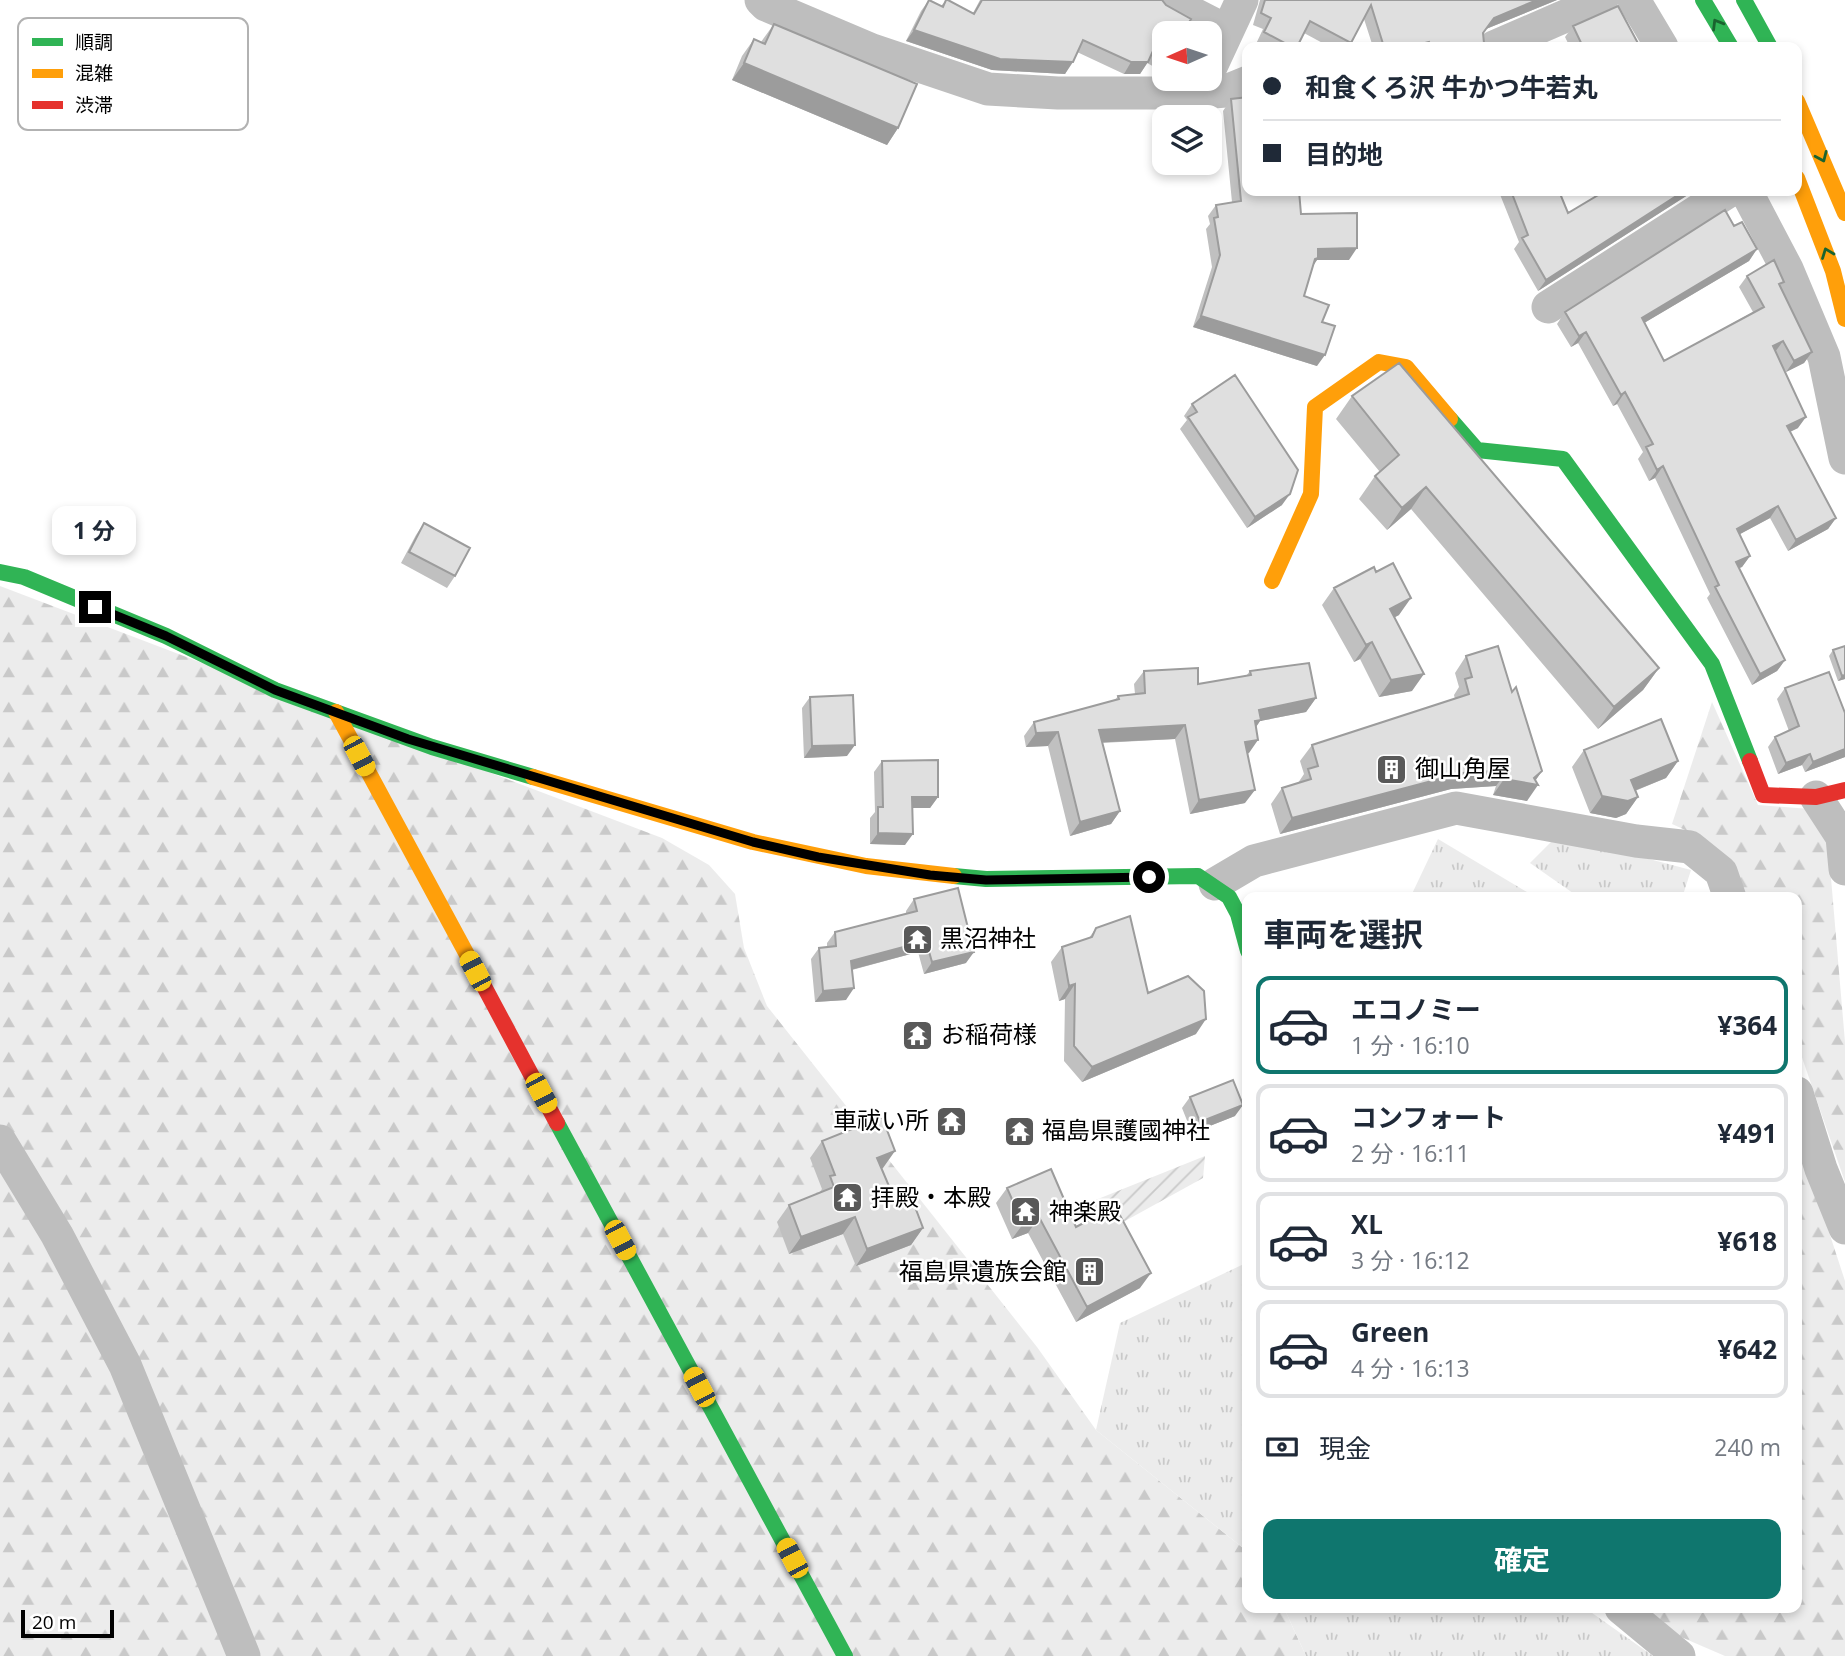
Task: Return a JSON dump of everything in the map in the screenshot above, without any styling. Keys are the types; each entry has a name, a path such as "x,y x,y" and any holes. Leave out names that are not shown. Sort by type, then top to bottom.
{"street":[{"path":"1167,0 1227,31"},
{"path":"1222,42 1242,0"},
{"path":"1505,42 1602,0"},
{"path":"1634,0 1659,42"},
{"path":"1703,0 1728,42"},
{"path":"1744,0 1767,42"},
{"path":"767,2 872,50 988,89 1058,93 1152,85"},
{"path":"1222,89 1226,91 1242,84"},
{"path":"1802,111 1839,182 1845,213"},
{"path":"1802,191 1833,271 1845,319"},
{"path":"1548,307 1722,196"},
{"path":"1749,196 1787,269 1824,357 1845,457"},
{"path":"1272,581 1311,494 1314,407 1379,362 1406,368 1477,450 1563,458 1712,664 1763,795 1831,793 1842,837 1845,869"},
{"path":"0,572 24,577 166,636 275,690 432,747 753,842 818,857 986,880 1198,876 1215,884 1234,899 1242,929"},
{"path":"336,712 845,1656"},
{"path":"1215,884 1254,860 1456,808 1636,841 1690,847 1721,872 1728,892"},
{"path":"1802,1109 1821,1169 1845,1228"},
{"path":"0,1141 57,1235 125,1365 244,1656"},
{"path":"1627,1613 1678,1656"}],"green space":[{"path":"0,586 662,838 709,865 735,894 744,948 767,1006 1037,1347 1096,1430 1242,1547 1242,1613 1286,1613 1306,1656 0,1656"},
{"path":"1712,702 1758,805 1810,809 1828,843 1845,1042 1845,1182 1802,1057 1802,892 1745,892 1735,870 1719,851 1672,824"},
{"path":"1558,835 1691,870 1684,892 1571,892 1530,863"},
{"path":"1438,839 1527,892 1413,892"},
{"path":"1802,1149 1845,1281 1845,1656 1725,1656 1681,1637 1650,1613 1802,1613"},
{"path":"1205,1156 1203,1178 1116,1226 1089,1221 1083,1205"},
{"path":"1242,1265 1242,1547 1096,1430 1120,1323"},
{"path":"1286,1613 1592,1613 1653,1656 1306,1656"}],"building":[{"path":"929,0 943,7 948,0 974,14 982,0 1162,0 1191,19 1152,21 1152,53 1148,62 1131,62 1083,40 1073,62 1000,59 914,30"},
{"path":"1265,0 1537,0 1494,18 1483,33 1484,42 1382,42 1371,5 1352,42 1310,21 1300,42 1283,42 1264,32 1271,18 1261,13"},
{"path":"1618,6 1637,42 1581,42 1573,26"},
{"path":"774,24 917,84 898,128 744,63 754,39 765,44"},
{"path":"1242,98 1242,196 1299,196 1301,214 1357,213 1357,248 1318,249 1318,258 1315,259 1304,296 1329,305 1322,322 1335,326 1325,355 1201,316 1220,255 1214,218 1218,217 1216,205 1241,201 1231,99"},
{"path":"1513,196 1561,196 1568,213 1597,196 1676,196 1546,280 1522,238 1528,235"},
{"path":"1725,210 1734,226 1742,222 1757,249 1642,318 1664,361 1764,307 1747,276 1774,260 1784,282 1779,284 1812,352 1794,361 1783,341 1773,346 1806,417 1787,426 1836,518 1796,540 1778,506 1737,529 1750,556 1736,562 1785,660 1760,674 1715,587 1719,585 1663,466 1657,470 1646,447 1653,444 1625,392 1621,395 1586,332 1579,336 1565,312"},
{"path":"1399,363 1659,668 1614,707 1426,487 1402,508 1375,476 1399,455 1352,396"},
{"path":"1235,375 1298,470 1290,494 1255,517 1188,417 1197,412 1192,404"},
{"path":"424,523 470,548 455,576 409,552"},
{"path":"1393,563 1411,598 1390,609 1424,674 1391,680 1372,642 1366,645 1334,588 1374,567 1376,572"},
{"path":"1498,646 1512,692 1516,687 1542,771 1534,778 1538,785 1504,779 1508,770 1462,773 1292,818 1282,788 1311,779 1308,769 1318,766 1312,745 1469,694 1465,679 1472,677 1466,656"},
{"path":"1845,646 1845,675 1842,676 1833,650"},
{"path":"1309,663 1316,698 1259,710 1261,720 1255,721 1258,740 1245,742 1255,790 1199,800 1185,725 1099,730 1120,811 1080,822 1058,732 1036,733 1034,722 1119,699 1118,696 1145,693 1144,671 1198,668 1198,684 1251,675 1250,671"},
{"path":"1829,672 1845,713 1845,749 1813,762 1810,754 1786,763 1775,737 1799,726 1785,688"},
{"path":"853,695 855,745 812,746 810,697"},
{"path":"1661,719 1678,761 1631,780 1638,797 1628,801 1602,796 1584,750"},
{"path":"938,760 938,797 912,797 913,834 878,833 878,807 883,807 882,761"},
{"path":"958,888 974,952 932,962 926,941 851,961 854,988 823,991 819,948 836,946 835,932 917,911 914,899"},
{"path":"1130,916 1148,993 1188,976 1204,991 1206,1019 1092,1067 1074,1046 1075,984 1069,986 1062,947 1092,937 1096,928"},
{"path":"1233,1080 1242,1105 1200,1122 1190,1097"},
{"name":"拝殿・本殿","path":"882,1117 895,1151 877,1158 897,1205 912,1199 923,1228 867,1249 855,1217 801,1237 789,1205 834,1187 830,1176 835,1175 822,1141"},
{"path":"1051,1169 1076,1227 1115,1206 1151,1273 1087,1307 1039,1217 1023,1224 1007,1188"}],"traffic: fast":[{"path":"1703,0 1728,42"},
{"path":"1744,0 1767,42"},
{"path":"1450,419 1477,450 1563,459 1712,664 1750,761"},
{"path":"0,572 24,577 166,636 275,690 432,747 533,777"},
{"path":"954,876 986,879 1198,876 1229,897 1242,929"},
{"path":"557,1123 845,1656"}],"traffic: slow":[{"path":"1802,113 1845,213"},
{"path":"1802,191 1833,271 1845,319"},
{"path":"1272,581 1311,494 1315,407 1379,362 1406,367 1450,419"},
{"path":"336,712 478,975"},
{"path":"533,777 753,842 866,866 954,876"}],"traffic: jam":[{"path":"1750,761 1763,795 1816,797 1845,790"},
{"path":"478,975 557,1123"}],"place":[{"name":"御山角屋","path":"1392,769"},
{"name":"黒沼神社","path":"917,939"},
{"name":"お稲荷様","path":"918,1035"},
{"name":"車祓い所","path":"952,1121"},
{"name":"福島県護國神社","path":"1019,1131"},
{"name":"拝殿・本殿","path":"848,1198"},
{"name":"神楽殿","path":"1026,1212"},
{"name":"福島県遺族会館","path":"1090,1272"}],"route":[{"path":"95,607 166,636 275,690 408,739 753,842 866,866 986,880 1149,877"}]}
